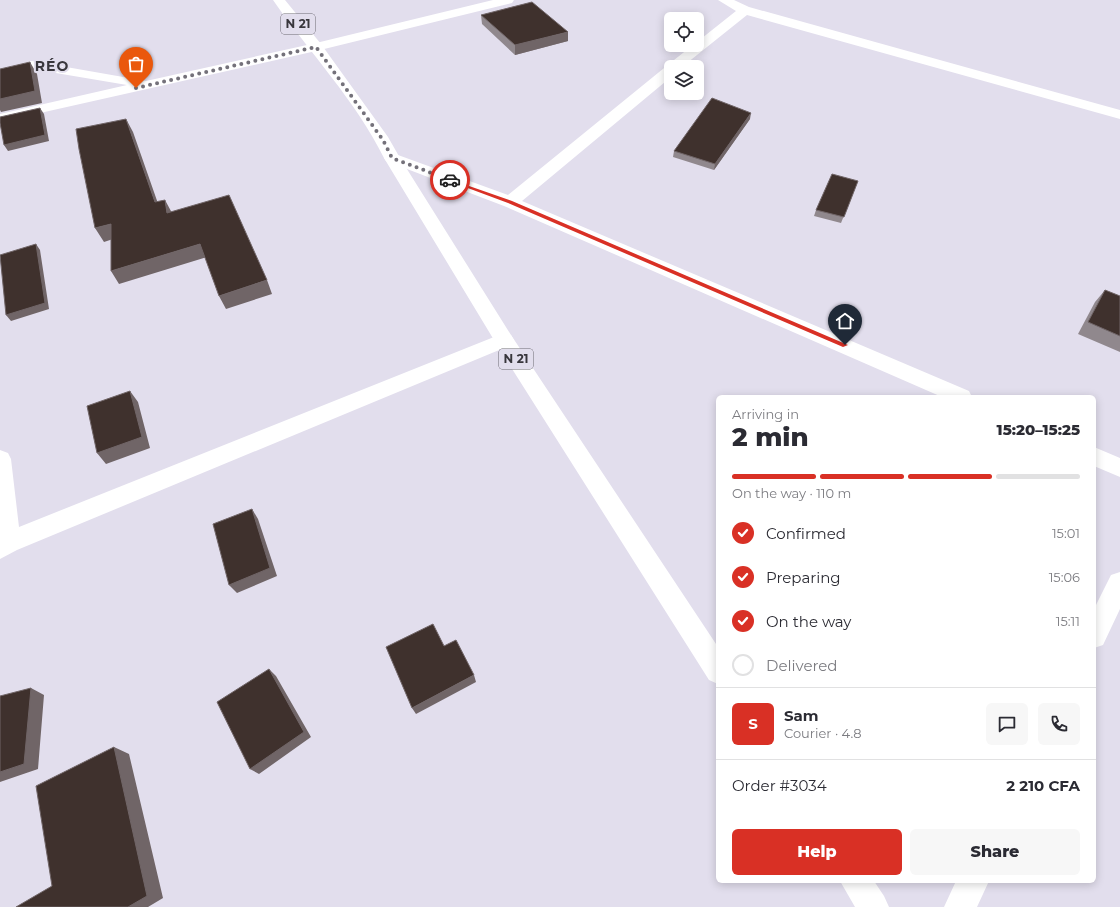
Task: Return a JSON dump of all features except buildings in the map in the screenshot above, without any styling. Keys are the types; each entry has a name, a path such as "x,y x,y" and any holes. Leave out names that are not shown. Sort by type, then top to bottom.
{"street":[{"name":"N 21","path":"279,0 316,47 383,140 392,158 504,340 716,668"},
{"path":"0,118 316,47 508,0"},
{"path":"724,0 745,10 1120,115"},
{"path":"683,60 745,10"},
{"path":"0,73 32,65 151,85"},
{"path":"510,202 664,76"},
{"path":"392,158 510,202 957,395"},
{"path":"0,459 4,545 504,340"},
{"path":"1096,457 1120,468"},
{"path":"1096,632 1120,583"},
{"path":"857,883 873,907"},
{"path":"960,907 972,883"}],"way so far":[{"path":"136,88 316,47 383,140 392,158 450,180"}],"district":[{"name":"RÉO","path":"52,66"}],"route":[{"path":"450,180 510,202 845,345"}]}
